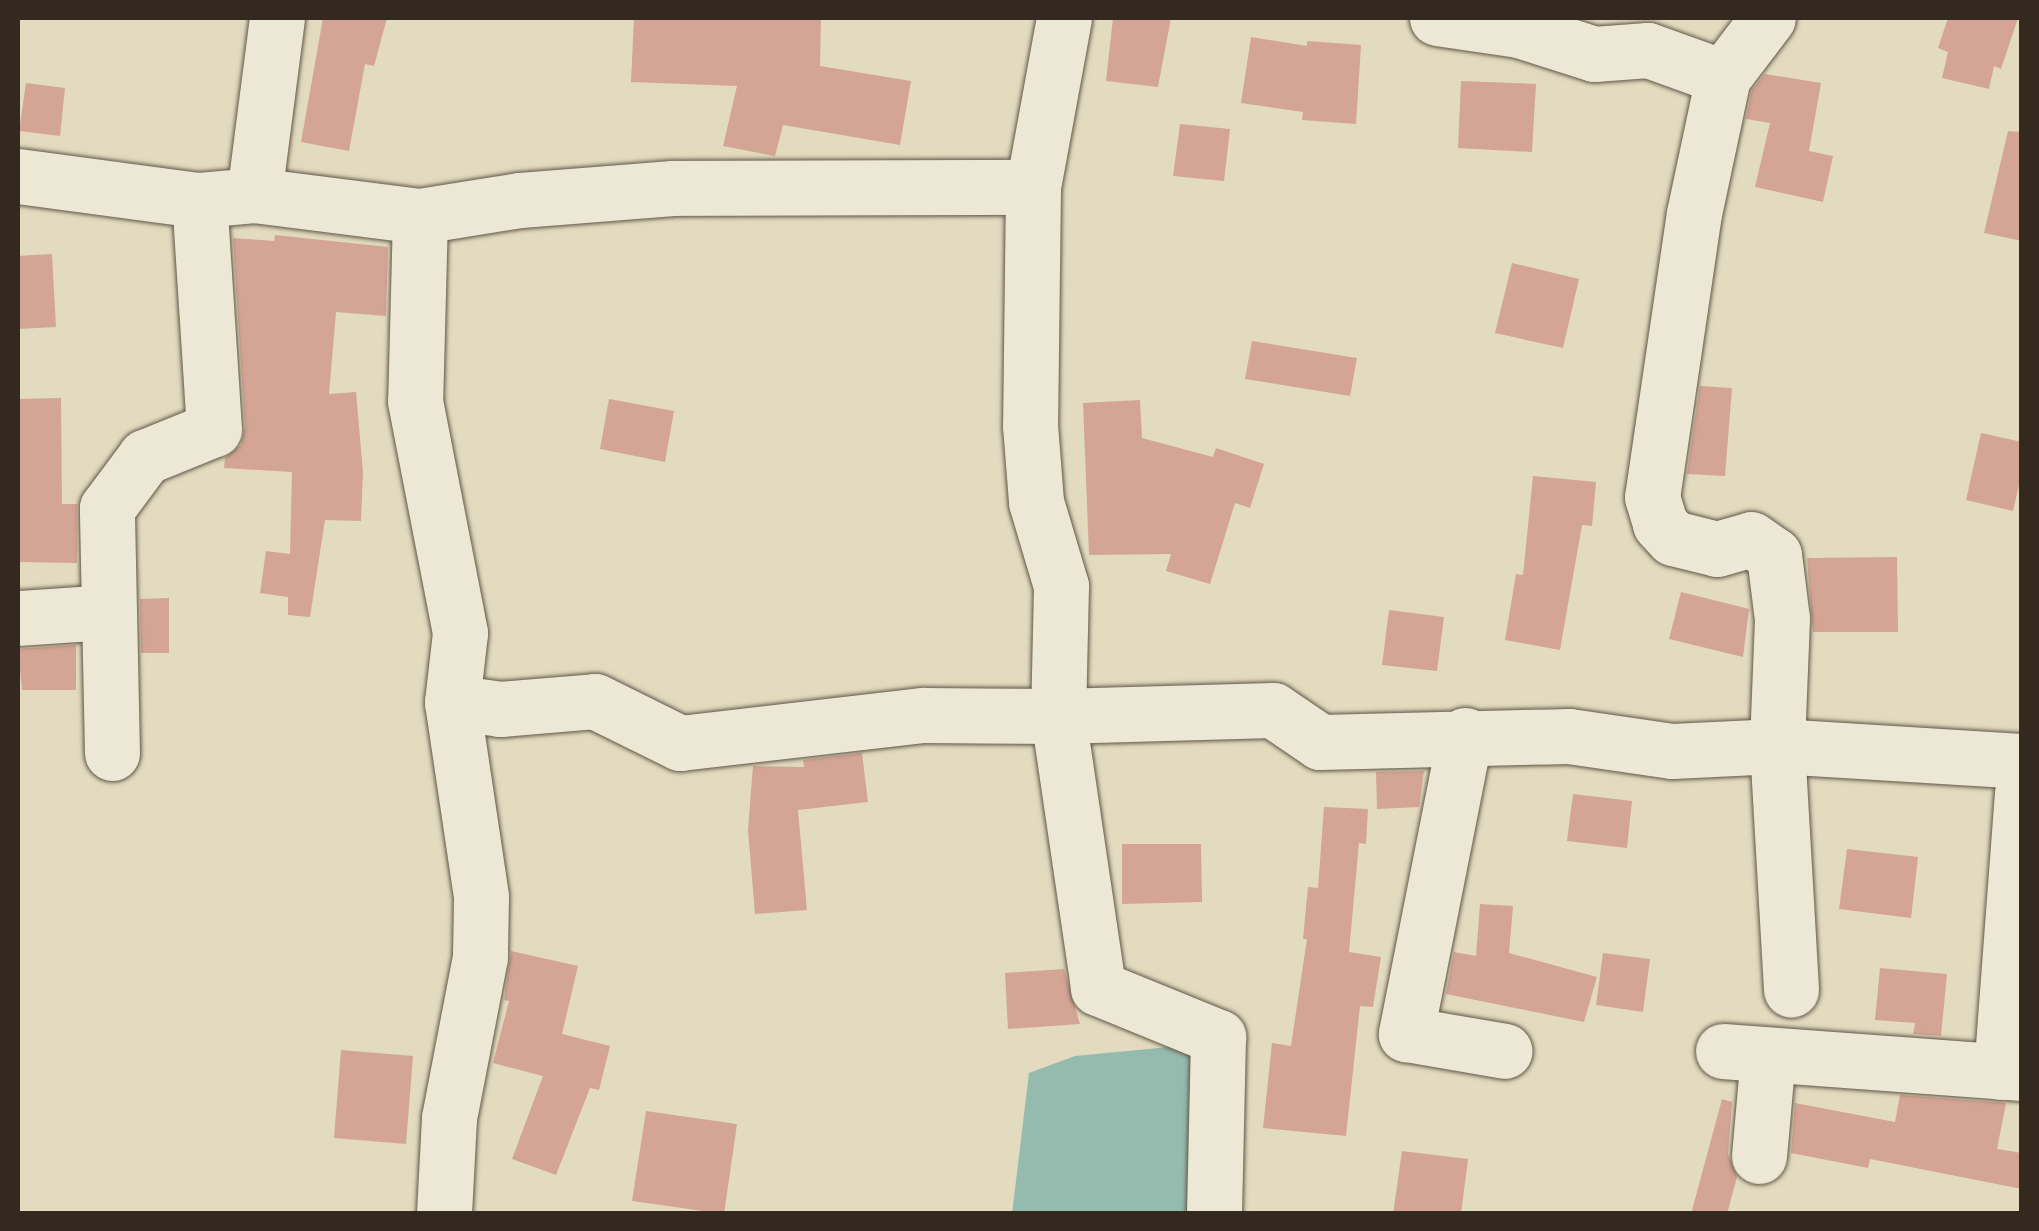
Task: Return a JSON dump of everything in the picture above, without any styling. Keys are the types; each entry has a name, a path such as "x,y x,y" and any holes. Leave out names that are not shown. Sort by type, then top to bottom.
{"street":[{"path":"254,195 278,18"},
{"path":"1064,18 1033,187 1030,425 1036,502 1061,586 1058,716 1098,988 1218,1037 1214,1214"},
{"path":"1437,18 1519,30 1594,54 1648,50 1722,77"},
{"path":"1768,18 1722,77 1694,213 1652,497 1660,524 1674,538 1717,549 1751,539 1774,556 1782,618 1776,746 1790,990"},
{"path":"18,176 198,200 254,195 420,216 520,200 672,188 1033,187"},
{"path":"112,753 106,508 144,457 214,428 198,200"},
{"path":"420,216 414,401 460,633 452,702 481,897 480,957 450,1118 444,1214"},
{"path":"18,618 109,612"},
{"path":"452,702 500,709 595,701 680,743 923,715 1273,710 1320,742 1465,735 1570,736 1672,751 1776,746 2022,761"},
{"path":"1465,735 1406,1034 1505,1051"},
{"path":"1760,1156 1745,1053 2011,1072 2022,794"}],"water":[{"path":"1190,1045 1192,1213 1012,1214 1029,1073 1075,1056"}],"building":[{"path":"323,18 387,18 374,66 365,64 349,151 301,142"},
{"path":"634,18 821,18 820,66 911,81 900,145 783,125 775,156 723,146 737,86 631,82"},
{"path":"1113,18 1171,18 1158,87 1106,81"},
{"path":"1948,18 2018,18 2001,69 1994,66 1989,89 1942,78 1948,52 1938,48"},
{"path":"1251,37 1307,46 1307,41 1361,45 1356,124 1302,120 1303,112 1241,103"},
{"path":"1765,74 1821,83 1809,151 1833,156 1823,202 1755,187 1770,123 1746,119 1752,90"},
{"path":"1461,81 1536,84 1532,152 1458,148"},
{"path":"26,83 65,88 60,136 19,131"},
{"path":"1180,124 1230,129 1224,181 1173,176"},
{"path":"2008,131 2022,132 2022,241 1984,233"},
{"path":"275,235 388,247 386,316 336,312 329,394 356,392 363,472 361,521 325,520 310,617 288,615 288,597 260,593 266,551 290,554 292,472 224,468 225,458 241,445 245,427 233,238 274,241"},
{"path":"52,254 56,327 18,329 18,256"},
{"path":"1512,263 1579,279 1563,348 1495,333"},
{"path":"1252,341 1357,358 1350,396 1245,379"},
{"path":"1700,386 1732,388 1725,476 1687,474"},
{"path":"61,398 62,504 77,504 77,563 18,562 18,399"},
{"path":"609,399 674,411 665,462 600,449"},
{"path":"1140,400 1142,438 1213,457 1216,448 1264,464 1250,508 1235,503 1210,584 1166,571 1171,554 1089,555 1083,403"},
{"path":"1981,433 2022,442 2022,472 2013,511 1966,500"},
{"path":"1533,476 1596,482 1592,526 1582,525 1560,650 1505,640 1516,574 1523,575"},
{"path":"1897,557 1898,632 1813,632 1807,558"},
{"path":"1681,592 1749,609 1743,657 1669,639"},
{"path":"169,598 169,653 141,653 140,599"},
{"path":"1389,610 1444,617 1437,671 1382,665"},
{"path":"76,645 76,690 22,690 18,649"},
{"path":"862,753 868,802 798,810 807,910 755,914 748,830 753,766 804,767 803,760"},
{"path":"1424,771 1419,807 1377,809 1376,772"},
{"path":"1573,794 1632,801 1627,848 1567,841"},
{"path":"1324,807 1368,809 1366,844 1359,843 1349,952 1381,957 1373,1007 1360,1006 1346,1136 1263,1128 1272,1043 1291,1046 1307,939 1303,939 1308,887 1318,888"},
{"path":"1122,844 1201,844 1202,902 1122,904"},
{"path":"1847,849 1918,857 1911,918 1839,909"},
{"path":"1480,904 1513,906 1509,953 1597,977 1584,1022 1446,994 1454,952 1476,956"},
{"path":"511,951 578,966 562,1034 610,1046 599,1090 590,1088 556,1175 512,1159 543,1076 493,1063 509,1001 504,1000"},
{"path":"1603,953 1650,959 1643,1012 1596,1005"},
{"path":"1880,968 1947,974 1941,1036 1913,1034 1915,1023 1875,1020"},
{"path":"1064,969 1080,1024 1008,1029 1005,973"},
{"path":"341,1050 413,1056 406,1144 334,1138"},
{"path":"1900,1095 2006,1103 1997,1149 2022,1153 2022,1189 1870,1159 1868,1168 1791,1153 1795,1103 1895,1122"},
{"path":"1722,1099 1732,1102 1728,1154 1737,1177 1727,1214 1691,1214"},
{"path":"646,1111 737,1124 724,1214 632,1201"},
{"path":"1402,1151 1468,1159 1461,1214 1393,1214"}]}
